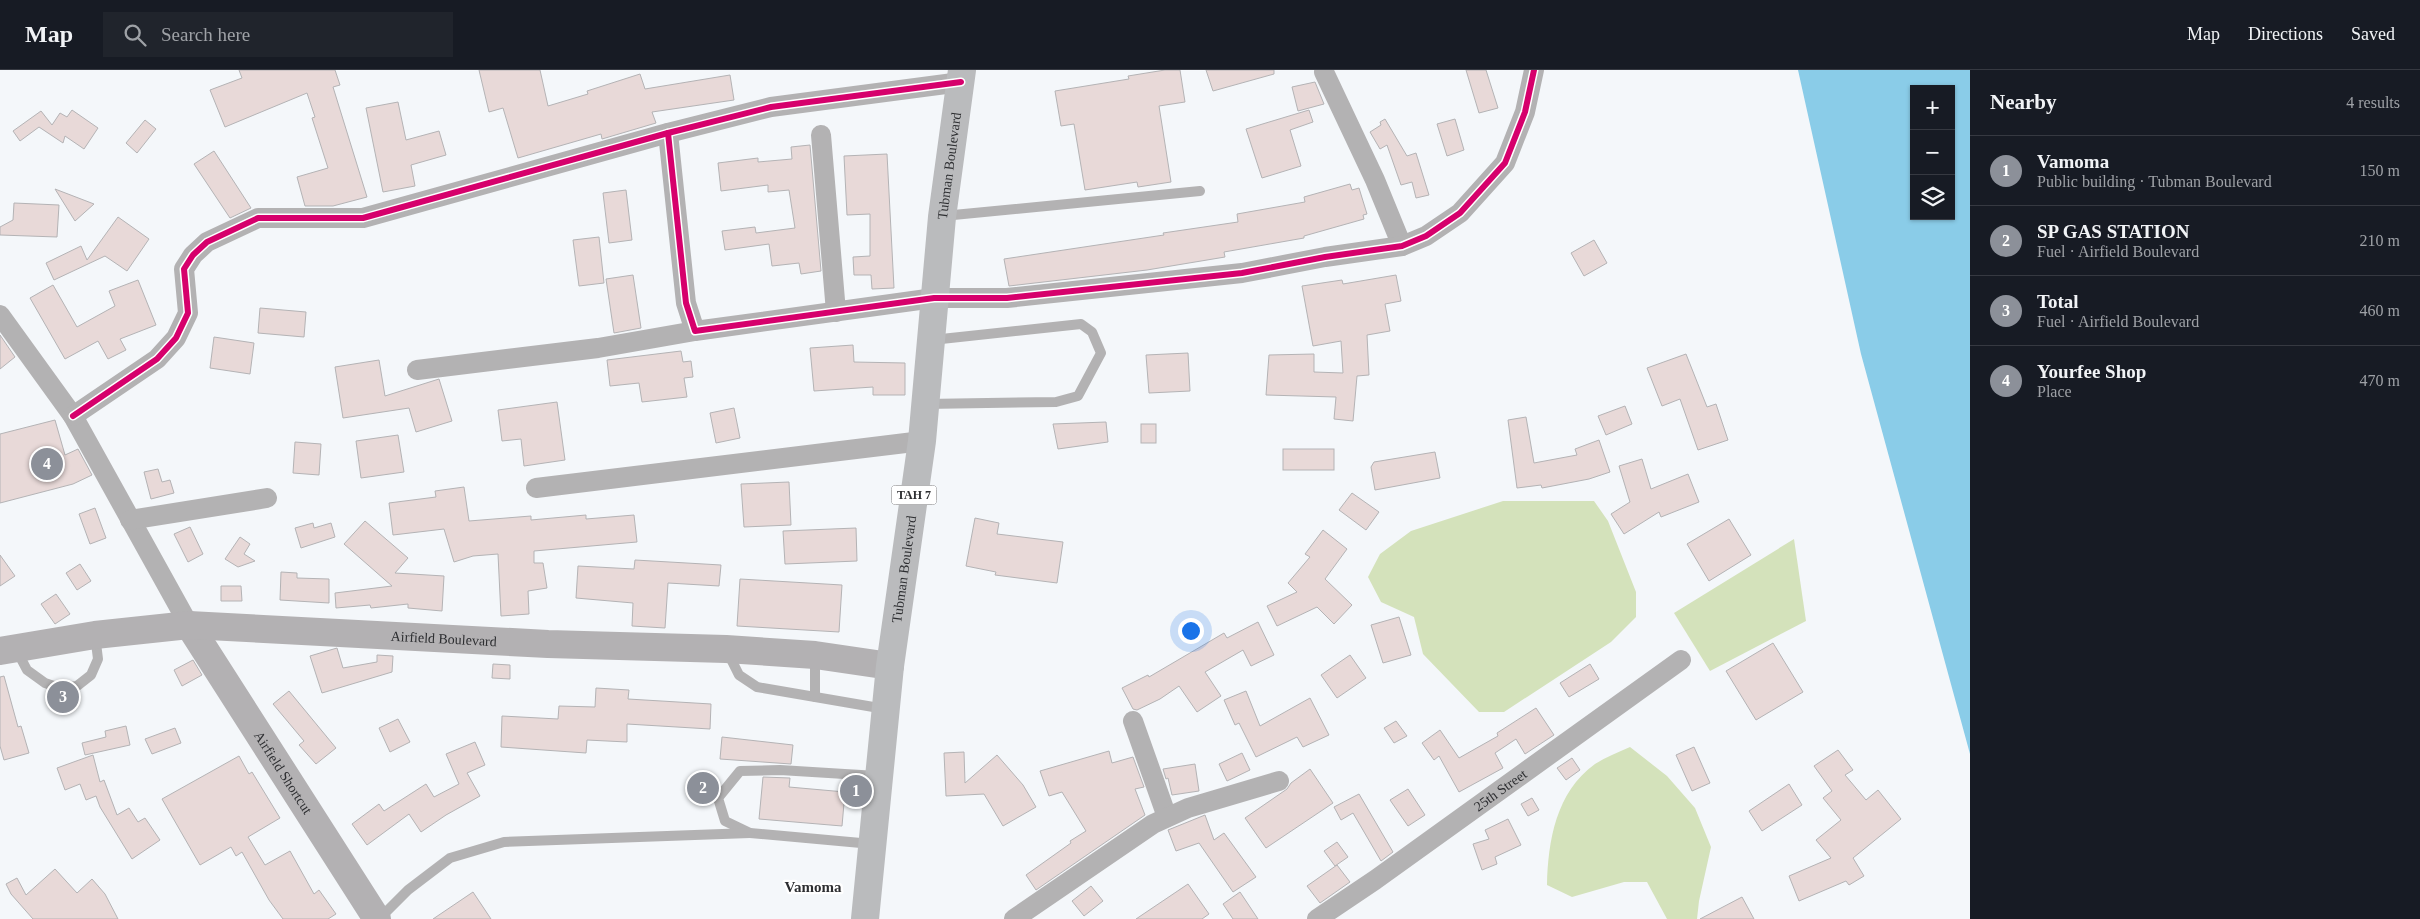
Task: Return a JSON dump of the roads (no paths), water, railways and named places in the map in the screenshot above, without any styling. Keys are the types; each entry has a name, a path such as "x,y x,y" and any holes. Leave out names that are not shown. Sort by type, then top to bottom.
{"highway":[{"name":"Tubman Boulevard","path":"865,919 890,666 922,440 942,217 962,76"}],"street":[{"path":"417,370 598,348 695,331 934,298 1006,298 1242,273 1325,257 1402,246 1426,236 1460,213 1505,163 1525,112 1534,70"},
{"path":"1324,72 1375,180 1402,246"},
{"path":"73,416 157,359 176,338 188,313 184,270 193,255 207,242 258,218 363,218 668,133 771,107 962,76"},
{"path":"668,133 686,303 695,331"},
{"path":"821,135 836,312"},
{"path":"0,315 73,416 189,625"},
{"path":"536,488 922,440"},
{"path":"130,520 268,498"},
{"name":"Airfield Boulevard","path":"8,649 95,635 189,625 548,644 726,649 815,655 890,666"},
{"name":"Airfield Shortcut","path":"189,625 378,919"},
{"name":"25th Street","path":"1317,919 1375,880 1681,660"},
{"path":"1133,721 1167,817"},
{"path":"1014,919 1153,824 1222,796 1279,781"}],"lane":[{"path":"942,217 1200,191"},
{"path":"924,404 1056,402 1078,396 1101,353 1092,332 1080,324 932,340"},
{"path":"8,649 27,670 45,683 60,688 78,686 91,675 98,659 95,635"},
{"path":"726,649 739,675 757,687 886,710"},
{"path":"815,655 815,697"},
{"path":"750,833 725,821 718,798 740,772 780,770 879,776"},
{"path":"378,919 408,890 450,858 504,842 750,833 873,844"}],"water":[{"path":"1798,70 1970,70 1970,754 1861,354"}],"place":[{"name":"Yourfee Shop","path":"47,464"},
{"name":"Total","path":"63,697"},
{"name":"SP GAS STATION","path":"703,788"},
{"name":"Vamoma","path":"856,791"}],"district":[{"name":"Vamoma","path":"813,887"}]}
